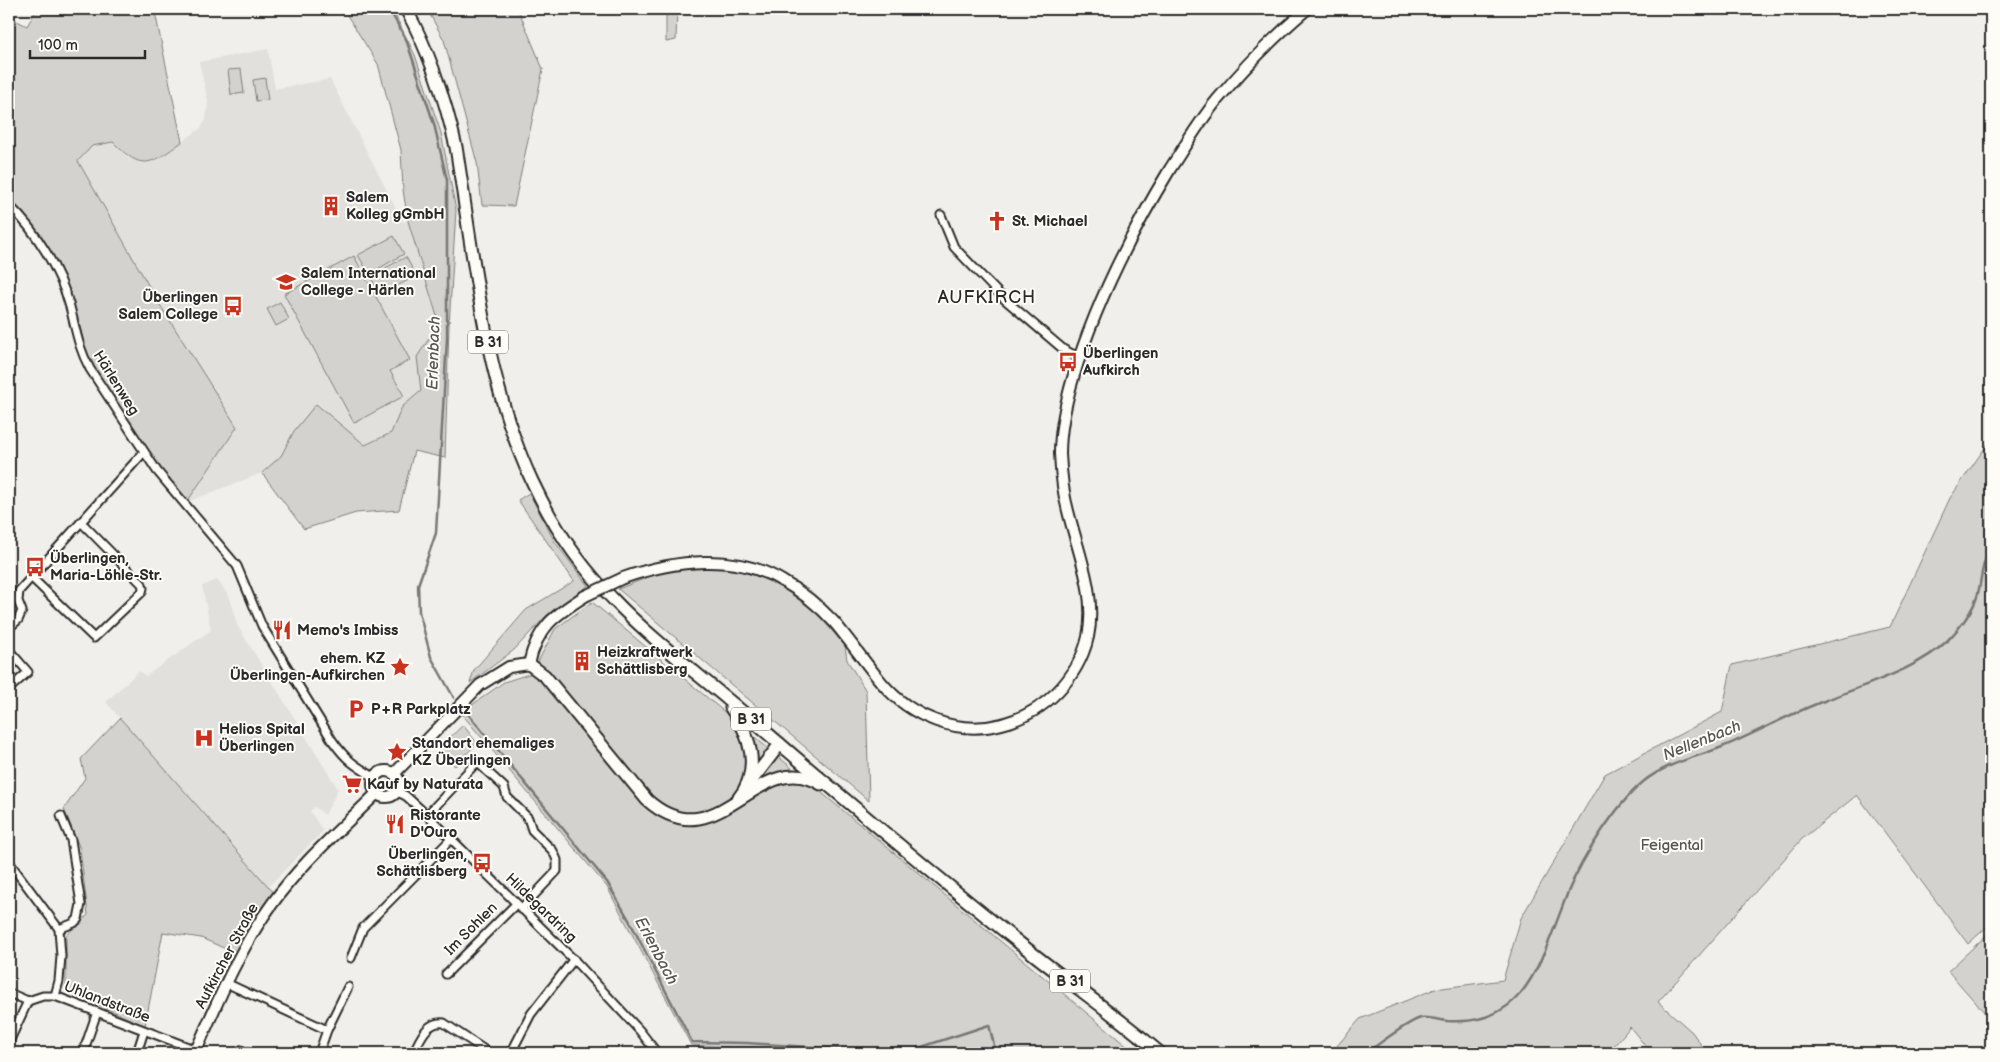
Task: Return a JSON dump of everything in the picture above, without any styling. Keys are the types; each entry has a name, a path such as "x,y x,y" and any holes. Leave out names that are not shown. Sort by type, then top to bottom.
{"main road":[{"name":"B 31","path":"406,9 431,59 449,117 456,147 481,301 497,381 512,434 529,476 555,524 596,581 634,620 841,797 1030,952 1115,1015 1160,1053"},
{"path":"528,664 544,676 653,805 674,816 691,819 708,817 731,805 745,793 783,747"},
{"path":"721,694 743,725 749,744 749,776 745,793"},
{"path":"745,793 770,781 788,776 798,776 816,782 841,797"}],"street":[{"path":"394,774 480,685 509,667 528,664 536,640 545,626 563,610 585,596 623,578 658,567 692,562 748,567 783,581 807,597 832,620 883,684 903,704 927,718 952,726 978,728 1002,724 1026,716 1048,702 1070,676 1082,657 1088,634 1090,604 1085,573 1067,510 1060,452 1067,400 1080,358 1111,277 1143,216 1186,144 1217,101 1267,45 1307,9"},
{"name":"Härlenweg","path":"9,205 44,249 62,284 70,306 80,351 90,369 157,471 237,566 262,626 343,756 374,777"},
{"path":"941,215 954,247 991,285 1063,349 1080,358"},
{"path":"9,628 18,620 22,611 18,601 19,591 144,452"},
{"path":"31,577 94,638 142,592 144,588 142,584 81,522"},
{"path":"9,650 28,672 9,689"},
{"name":"Im Sohlen","path":"427,815 477,762 504,788 507,797 528,818 532,830 553,851 556,860 557,871 446,974"},
{"path":"385,771 394,774 399,783 396,791 389,796 377,793 373,784 374,777 385,771"},
{"name":"Hildegardring","path":"396,791 406,796 452,838 574,960 622,1011 657,1053"},
{"name":"Aufkircher Straße","path":"195,1052 226,984 272,903 308,859 377,793"},
{"path":"59,929 74,923 78,919 81,904 71,840 61,816"},
{"path":"351,958 363,928 452,838"},
{"path":"9,862 59,929 61,956 59,981 55,996"},
{"path":"511,1053 531,1014 574,960"},
{"path":"226,984 327,1030"},
{"path":"319,1053 327,1030 348,987"},
{"path":"9,993 28,1002 9,1042"},
{"name":"Uhlandstraße","path":"28,1002 43,996 55,996 195,1052"},
{"path":"83,1053 97,1012"},
{"path":"413,1053 427,1029 434,1022 437,1022 444,1023 489,1053"},
{"path":"137,1053 144,1031"},
{"path":"239,1053 241,1050 247,1053"}],"shaded area":[{"name":"Salem International College - Härlen","path":"268,49 275,89 330,79 403,222 408,221 439,323 417,357 421,391 402,407 391,433 365,445 294,431 281,456 262,473 187,502 237,427 155,297 78,161 92,146 113,142 127,157 143,163 158,159 201,128 206,120 208,101 199,62"},
{"name":"Helios Spital Überlingen","path":"217,580 229,596 237,625 338,789 325,815 315,807 310,811 323,831 269,886 253,908 85,778 81,759 120,718 106,702 139,671 146,676 211,630 202,586"}],"green space":[{"path":"37,9 153,9 156,17 182,142 162,156 147,162 132,158 113,142 92,146 78,161 155,297 237,427 187,502 156,463 87,359 81,331 64,280 48,248 24,214 9,199 9,17 27,26"},
{"path":"343,9 392,9 415,55 441,133 456,210 449,326 445,458 414,451 399,510 356,513 304,529 262,473 281,456 294,431 316,404 365,445 391,433 402,407 421,391 417,357 439,323 408,221 403,190 401,150 378,64"},
{"path":"427,9 518,9 543,69 514,206 482,205 477,163 444,40"},
{"path":"666,9 677,9 676,40 666,42"},
{"path":"241,69 244,93 231,95 228,70"},
{"path":"265,78 268,100 256,101 253,80"},
{"path":"394,236 404,254 369,274 358,255"},
{"path":"354,256 410,360 390,371 404,396 354,423 284,294"},
{"path":"406,257 416,276 380,295 370,276"},
{"path":"280,302 289,319 276,326 267,309"},
{"name":"Feigental","path":"1991,439 1991,923 1968,944 1857,795 1802,839 1658,1002 1692,1032 1707,1053 1651,1053 1630,1027 1608,1053 1331,1053 1360,1019 1435,989 1503,980 1521,918 1605,774 1722,712 1732,665 1890,627 1950,498"},
{"path":"529,493 555,542 588,586 547,615 514,650 470,683 474,670 526,610 574,581 518,500"},
{"path":"687,568 720,568 745,572 773,581 816,612 845,646 847,660 866,691 869,801 618,589 659,573"},
{"path":"592,602 1135,1053 741,1053 741,1048 691,1045 607,887 461,713 504,682 532,673 555,629"},
{"path":"120,718 274,893 265,903 235,953 201,938 163,932 145,1026 66,990 66,935 88,915 80,849 64,809 85,778 81,759"},
{"path":"463,725 477,743 455,766 438,749"},
{"path":"1991,931 1991,1020 1948,971"}],"waterway":[{"name":"Erlenbach","path":"389,9 406,39 434,124 447,180 447,338 436,533 418,585 419,612 431,657 454,698"},
{"name":"Nellenbach","path":"1366,1053 1415,1020 1430,1018 1447,1021 1468,1021 1496,1013 1513,1002 1535,972 1574,878 1590,849 1632,792 1652,775 1671,765 1722,747 1811,706 1889,676 1936,651 1956,631 1972,608 1977,597 1985,560 1991,548"},
{"name":"Erlenbach","path":"464,709 607,882 629,920 692,1042 747,1043 902,1053"},
{"name":"Erlenbach","path":"903,1053 989,1025 996,1053"}],"place":[{"name":"Salem Kolleg gGmbH","path":"331,206"},
{"name":"St. Michael","path":"997,221"},
{"name":"Salem International College - Härlen","path":"286,282"},
{"name":"Überlingen Salem College","path":"233,306"},
{"name":"Überlingen Aufkirch","path":"1068,362"},
{"name":"Überlingen, Maria-Löhle-Str.","path":"35,567"},
{"name":"Memo's Imbiss","path":"282,630"},
{"name":"Heizkraftwerk Schättlisberg","path":"582,661"},
{"name":"ehem. KZ Überlingen-Aufkirchen","path":"400,667"},
{"name":"P+R Parkplatz","path":"356,709"},
{"name":"Helios Spital Überlingen","path":"204,738"},
{"name":"Standort ehemaliges KZ Überlingen","path":"397,752"},
{"name":"Kauf by Naturata","path":"352,784"},
{"name":"Ristorante D'Ouro","path":"395,824"},
{"name":"Überlingen, Schättlisberg","path":"482,863"}],"district":[{"name":"AUFKIRCH","path":"987,297"}]}
